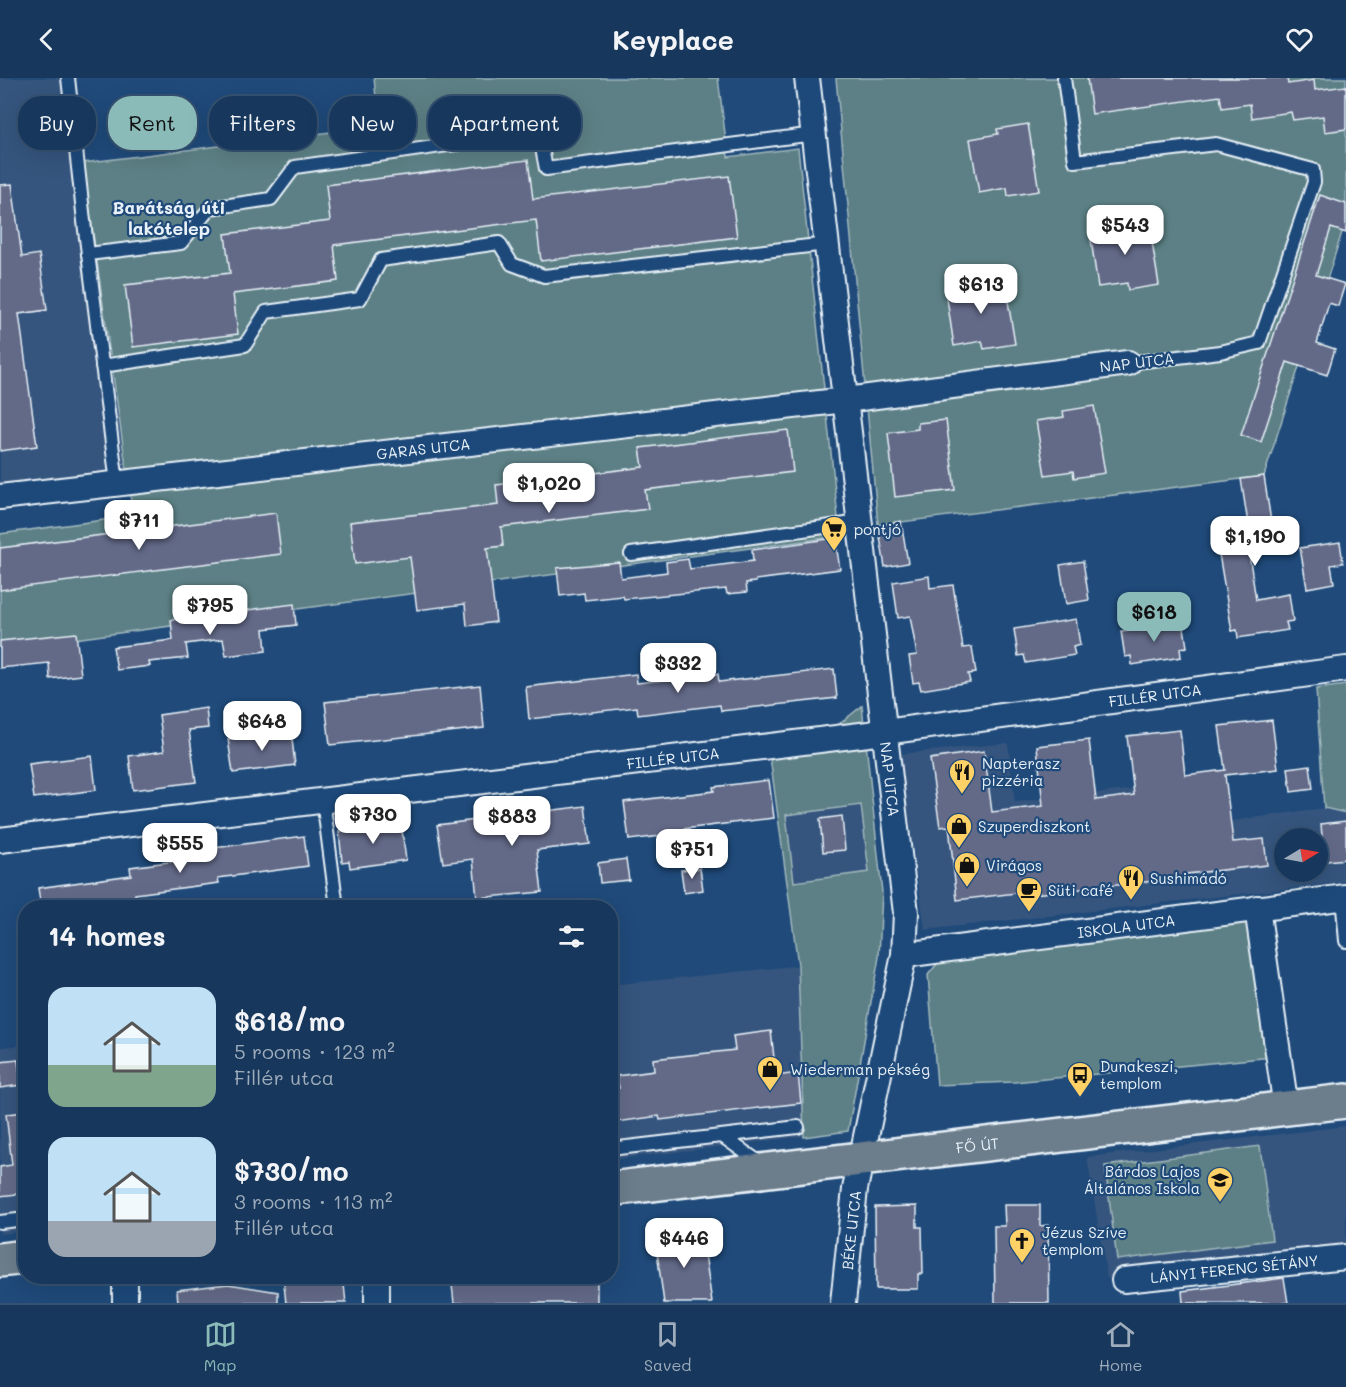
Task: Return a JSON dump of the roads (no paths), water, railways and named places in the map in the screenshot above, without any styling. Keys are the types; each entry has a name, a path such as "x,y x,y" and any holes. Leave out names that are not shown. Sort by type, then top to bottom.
{"main road":[{"name":"FŐ ÚT","path":"618,1188 1346,1101"},
{"path":"0,1260 18,1258"}],"street":[{"name":"NAP UTCA","path":"807,78 906,913 904,955 862,1158"},
{"name":"NAP UTCA","path":"846,400 1128,363"},
{"name":"GARAS UTCA","path":"0,497 846,400"},
{"name":"FILLÉR UTCA","path":"0,840 885,732 1346,669"},
{"name":"ISKOLA UTCA","path":"904,955 1344,897"},
{"path":"1257,908 1286,1108"},
{"name":"BÉKE UTCA","path":"843,1303 855,1189 862,1158"},
{"name":"LÁNYI FERENC SÉTÁNY","path":"1124,1280 1346,1257"},
{"path":"125,1284 125,1303"},
{"path":"377,1284 377,1303"}],"lane":[{"path":"68,78 117,483"},
{"name":"NAP UTCA","path":"1064,78 1075,161 1216,144 1313,170 1314,182 1259,344 1220,352 1128,363"},
{"path":"88,254 182,243 210,208 271,199 295,167 539,132 546,170 814,135"},
{"path":"102,366 245,345 266,312 360,299 381,260 499,243 512,264 544,276 827,244"},
{"path":"631,554 860,522"},
{"path":"324,801 336,900"},
{"path":"1344,897 1346,941"},
{"path":"618,1148 798,1127"},
{"path":"722,1136 769,1169"},
{"path":"0,1222 18,1220"}],"place":[{"name":"pontjó","path":"834,552"},
{"name":"Napterasz pizzéria","path":"962,795"},
{"name":"Szuperdiszkont","path":"959,849"},
{"name":"Virágos","path":"967,888"},
{"name":"Sushimádó","path":"1131,901"},
{"name":"Süti café","path":"1029,913"},
{"name":"Wiederman pékség","path":"770,1092"},
{"name":"Dunakeszi, templom","path":"1080,1098"},
{"name":"Bárdos Lajos Általános Iskola","path":"1220,1203"},
{"name":"Jézus Szíve templom","path":"1022,1264"}],"district":[{"name":"Barátság úti lakótelep","path":"169,217"}]}
